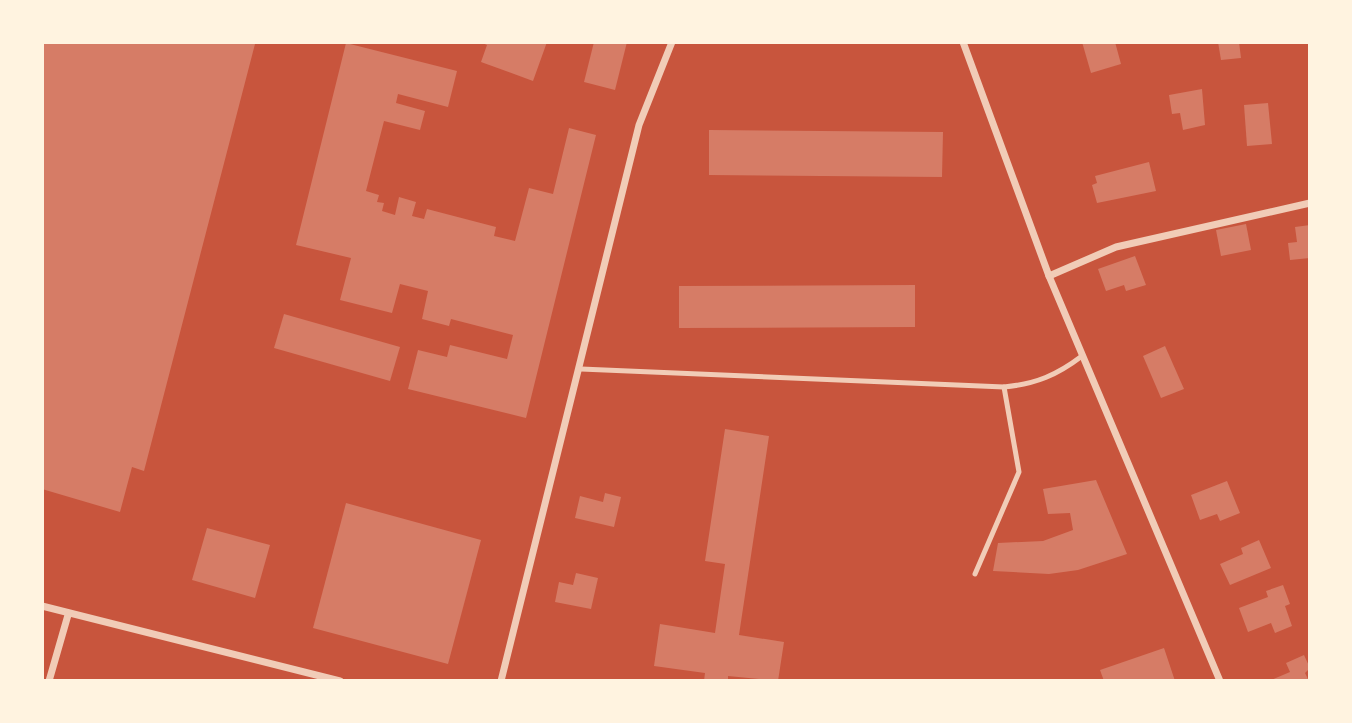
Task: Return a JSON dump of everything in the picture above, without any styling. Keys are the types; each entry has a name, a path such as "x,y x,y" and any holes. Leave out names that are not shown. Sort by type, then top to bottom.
{"street":[{"path":"501,681 581,369 639,125 672,42"},
{"path":"963,42 1049,276 1220,681"},
{"path":"1049,276 1116,247 1310,203"},
{"path":"42,606 68,615 340,681"},
{"path":"49,681 68,615"}],"lane":[{"path":"581,369 1004,387 1029,385 1056,375 1082,356"},
{"path":"975,574 1019,472 1004,387"}],"building":[{"path":"42,42 255,44 144,471 132,467 120,512 42,489"},
{"path":"480,42 547,42 533,81 481,62 487,45"},
{"path":"594,42 627,42 615,90 584,82"},
{"path":"1082,42 1115,42 1121,64 1091,73"},
{"path":"1218,42 1239,42 1241,58 1221,60"},
{"path":"346,43 457,71 448,107 398,94 396,103 425,111 420,130 384,121 366,191 379,195 377,202 384,203 382,211 395,215 399,197 416,202 412,216 424,219 427,209 496,227 494,236 515,241 529,188 553,194 569,128 596,135 526,418 408,389 418,350 447,357 450,345 507,359 513,335 451,319 449,326 422,319 428,291 400,284 392,313 340,300 351,258 296,245"},
{"path":"1202,89 1205,125 1183,130 1180,113 1172,114 1169,95"},
{"path":"1268,103 1272,144 1247,146 1244,105"},
{"path":"709,130 943,132 942,177 709,175"},
{"path":"1149,162 1156,191 1097,203 1092,185 1097,183 1095,176"},
{"path":"1246,224 1251,250 1221,256 1216,230"},
{"path":"1310,225 1310,258 1290,260 1288,243 1297,242 1295,227"},
{"path":"1135,256 1146,285 1126,291 1124,285 1106,291 1098,269"},
{"path":"915,285 915,327 679,328 679,286"},
{"path":"284,314 400,347 390,381 274,348"},
{"path":"1165,346 1184,389 1161,398 1143,356"},
{"path":"725,429 769,436 739,635 784,642 778,681 728,676 728,681 704,681 705,673 654,666 660,624 715,633 725,564 705,561"},
{"path":"1096,480 1127,554 1078,570 1049,574 993,571 998,543 1043,541 1073,530 1070,513 1048,514 1043,489"},
{"path":"1227,481 1240,513 1220,521 1217,514 1200,520 1191,495"},
{"path":"605,493 621,497 614,527 575,518 580,496 603,502"},
{"path":"346,503 481,540 448,664 313,628"},
{"path":"207,528 270,545 255,598 192,580"},
{"path":"1259,540 1271,568 1230,585 1220,564 1243,554 1241,548"},
{"path":"576,573 598,578 591,609 555,602 559,582 573,585"},
{"path":"1283,585 1290,604 1285,606 1292,626 1275,633 1271,623 1248,632 1239,608 1268,597 1266,591"},
{"path":"1164,648 1175,681 1104,681 1100,670"},
{"path":"1304,655 1310,668 1305,673 1309,681 1269,681 1290,672 1286,663"}]}
